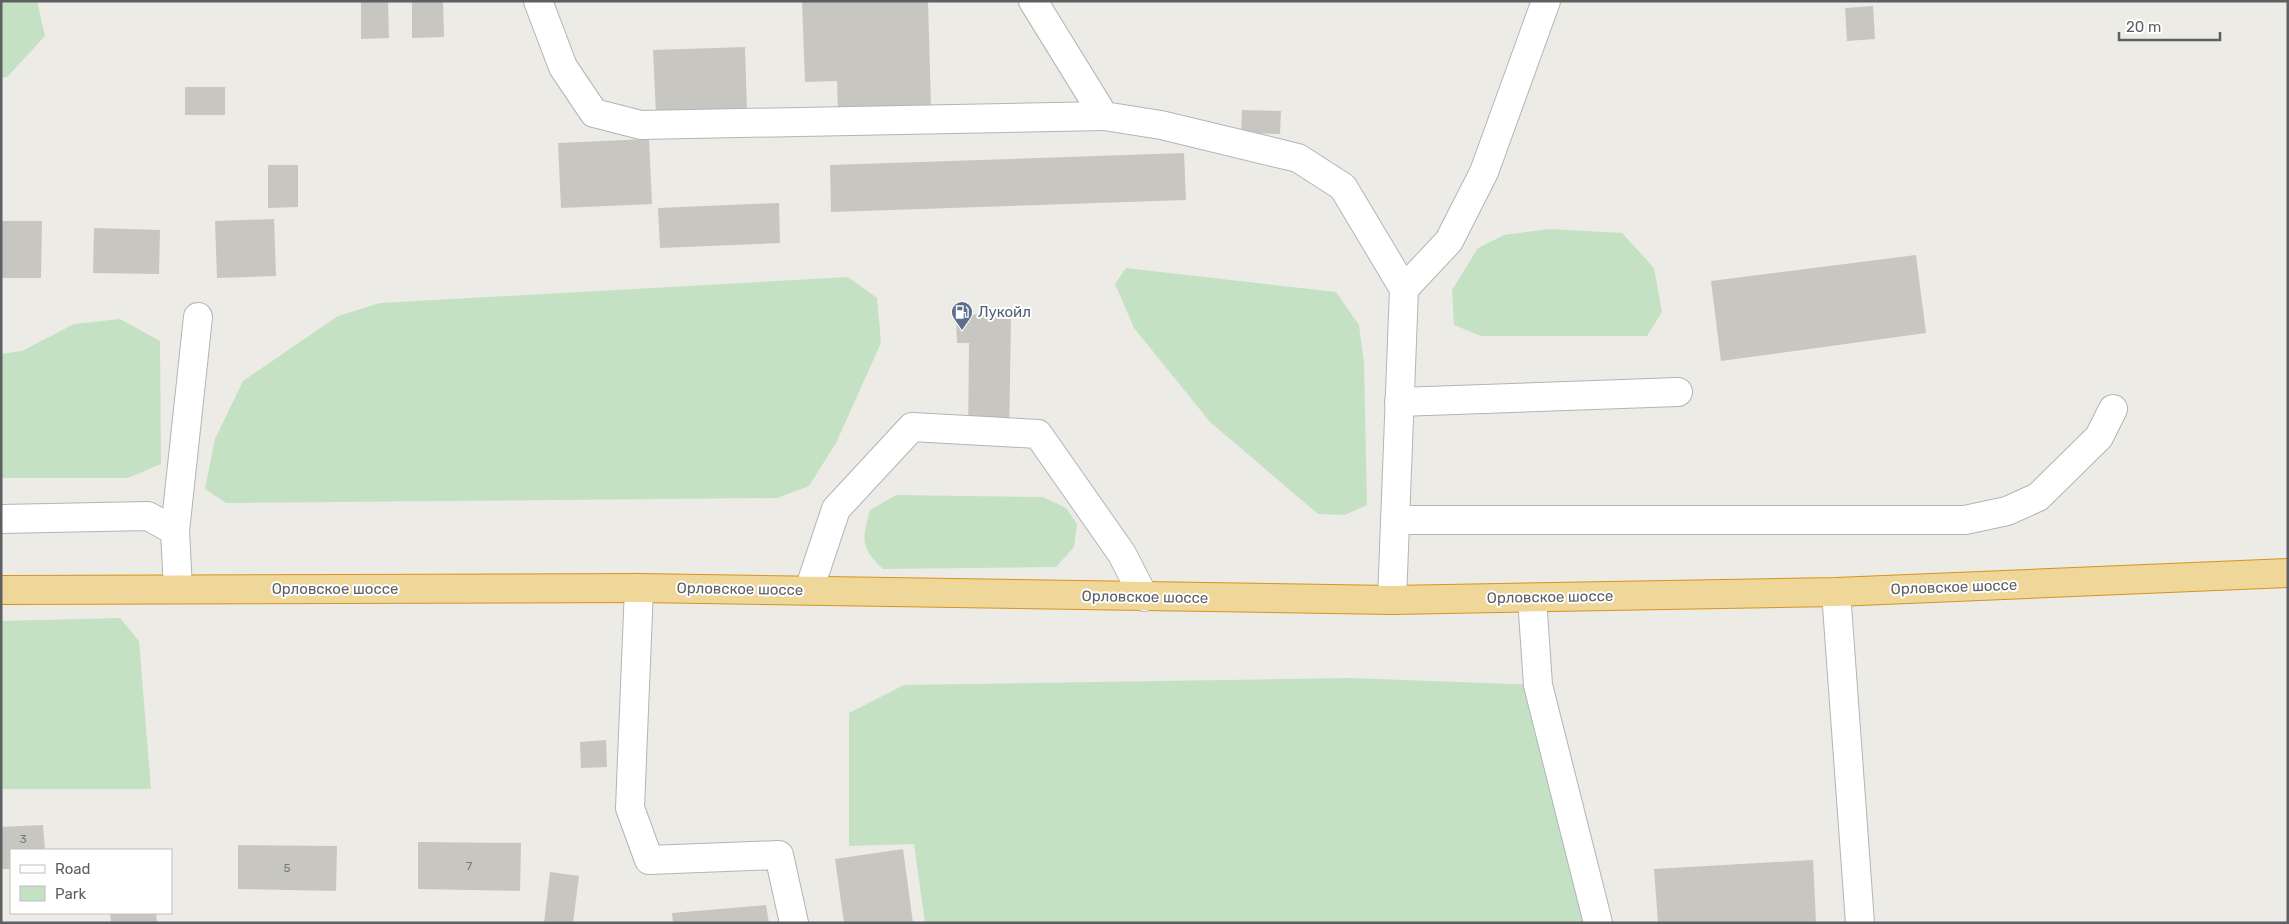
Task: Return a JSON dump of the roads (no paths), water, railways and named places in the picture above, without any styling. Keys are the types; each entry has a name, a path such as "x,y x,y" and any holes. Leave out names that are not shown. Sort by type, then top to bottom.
{"highway":[{"name":"Орловское шоссе","path":"1,590 639,588 1392,600 1836,592 2287,575"}],"street":[{"path":"538,1 563,66 594,113 641,125 1104,116 1161,125 1298,158 1342,187 1404,289 1392,600"},
{"path":"1033,1 1104,116"},
{"path":"1404,289 1449,241 1484,172 1546,1"},
{"path":"178,589 175,531 198,316"},
{"path":"1399,402 1678,392"},
{"path":"1395,520 1965,520 2008,511 2038,497 2099,437 2113,408"},
{"path":"808,590 836,509 912,427 1038,434 1122,554 1144,597"},
{"path":"1,519 148,516 175,531"},
{"path":"639,588 630,808 649,860 779,855 794,923"},
{"path":"1836,592 1860,923"},
{"path":"1532,598 1538,685 1598,923"}],"place":[{"name":"Лукойл","path":"962,331"}]}
